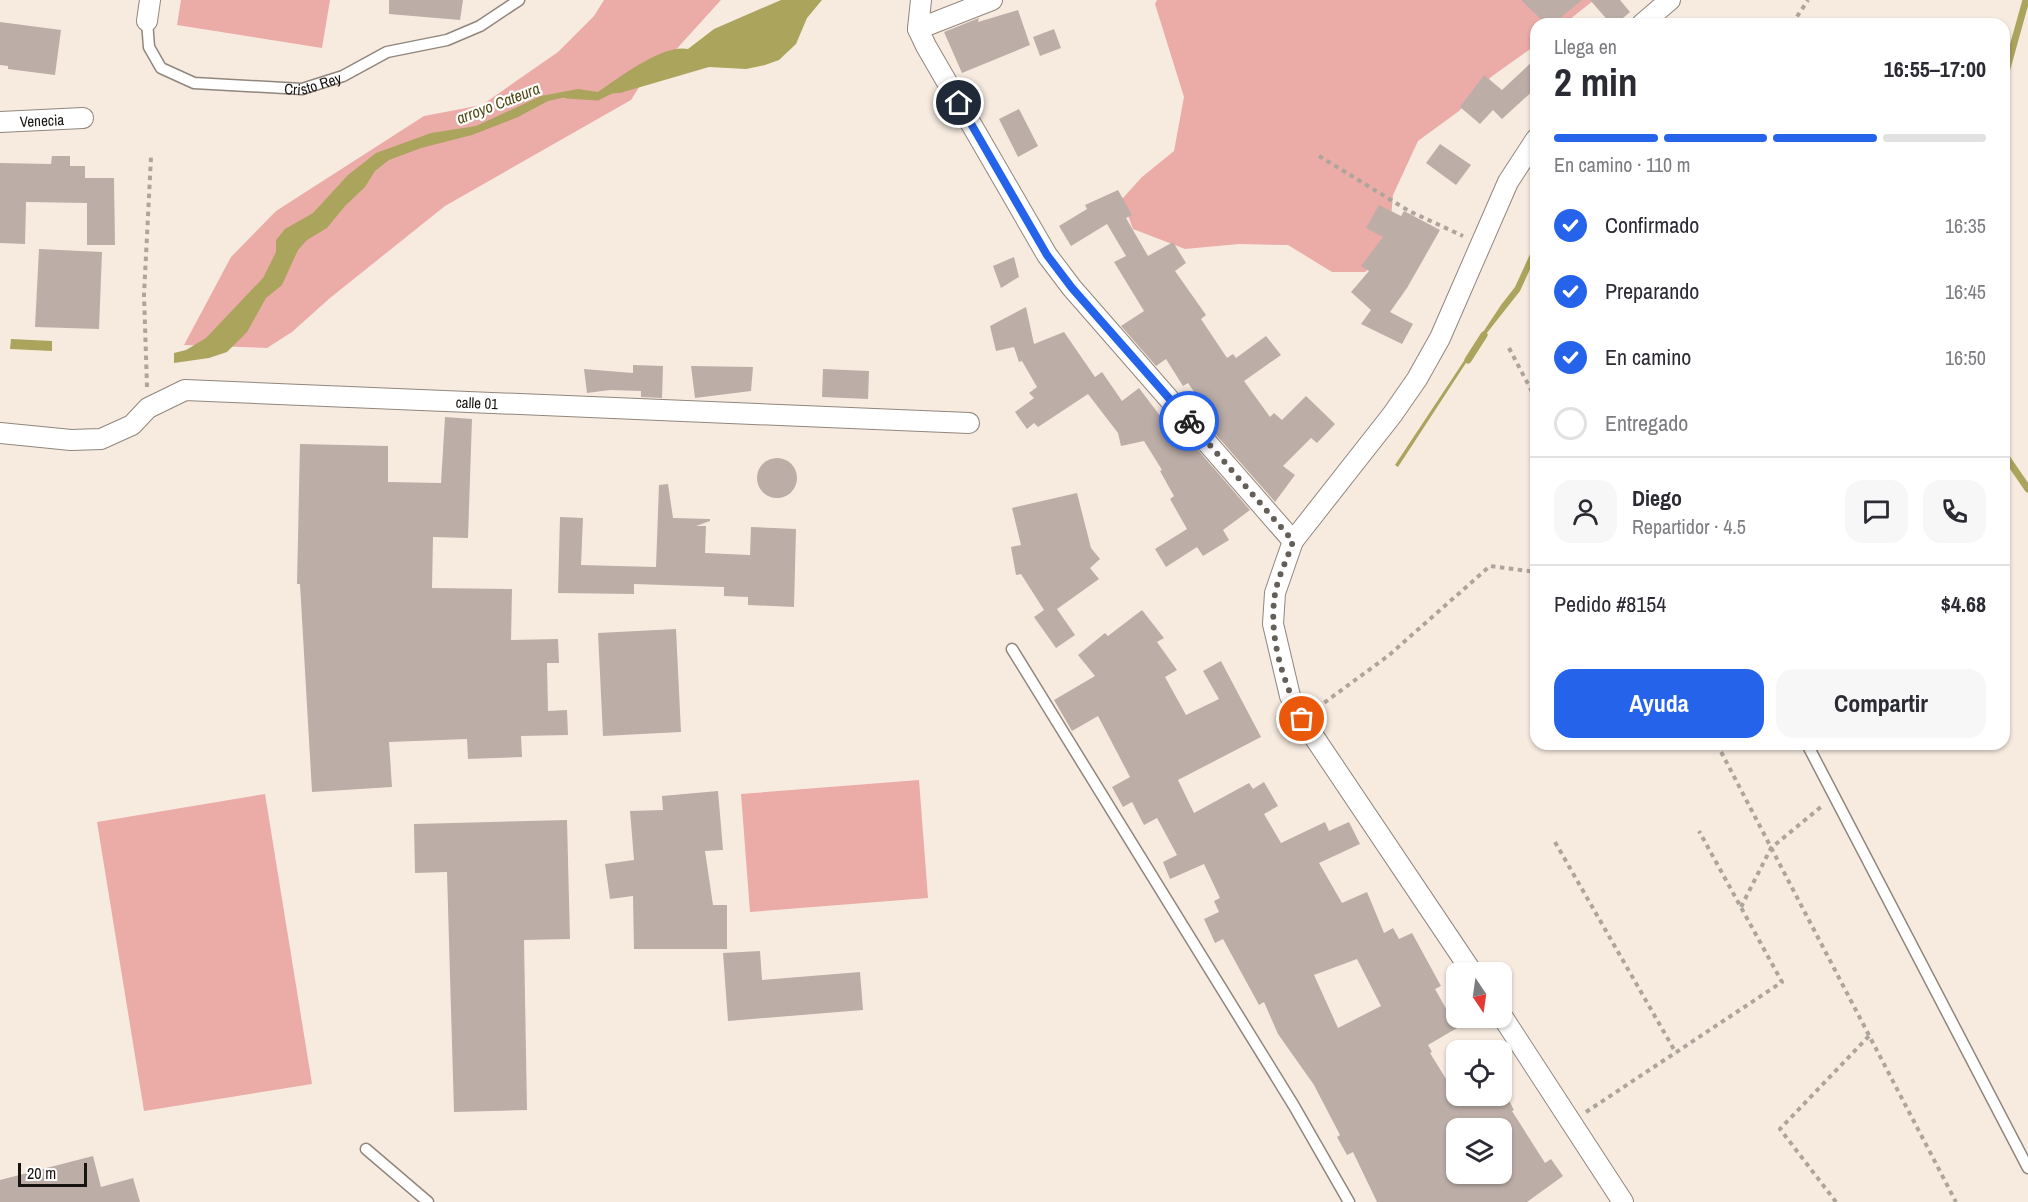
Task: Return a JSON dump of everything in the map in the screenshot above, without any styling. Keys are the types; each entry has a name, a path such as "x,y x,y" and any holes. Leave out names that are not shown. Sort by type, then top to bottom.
{"street":[{"name":"Cristo Rey","path":"147,21 150,0"},
{"path":"921,0 918,29 1047,255 1072,288 1293,541"},
{"path":"918,29 992,0"},
{"path":"1649,18 1670,0"},
{"name":"Venecia","path":"0,122 82,118"},
{"path":"1465,962 1302,719 1285,679 1273,624 1275,592 1293,541 1392,415 1417,379 1440,338 1508,182 1530,148"},
{"name":"calle 01","path":"0,434 71,440 101,439 132,425 148,408 185,390 969,423"},
{"path":"1510,1028 1623,1202"}],"lane":[{"name":"Cristo Rey","path":"147,21 149,47 161,68 194,83 302,89 343,76 387,52 447,40 480,26 519,0"},
{"path":"1012,649 1294,1106 1349,1202"},
{"path":"1810,750 2023,1147 2028,1168"},
{"path":"366,1149 428,1202"}],"path":[{"path":"1796,18 1808,0"},
{"path":"1319,156 1409,211 1480,244"},
{"path":"148,408 144,295 151,157"},
{"path":"1509,348 1530,388"},
{"path":"1302,719 1388,656 1490,566 1530,571"},
{"path":"1720,750 1956,1202"},
{"path":"1741,907 1771,848 1834,796"},
{"path":"1572,1122 1782,982 1699,831"},
{"path":"1555,842 1676,1053"},
{"path":"1836,1202 1780,1129 1869,1036"}],"shaded area":[{"path":"181,0 330,0 322,48 177,25"},
{"path":"604,0 721,0 672,54 648,73 631,100 445,206 330,298 292,332 267,348 184,345 231,257 276,211 424,116 482,105 558,52 594,16"},
{"path":"781,0 822,0 807,18 796,44 779,60 746,69 709,67 620,93 575,95 548,101 518,117 472,135 421,148 389,160 375,171 365,187 327,228 307,240 298,250 282,285 266,298 247,332 227,352 209,358 174,363 174,353 186,350 206,338 263,278 276,252 276,240 285,229 313,213 348,175 376,153 431,133 476,126 541,96 578,89 598,92 654,56 678,49 688,49 714,29"},
{"path":"1157,0 1594,0 1572,18 1530,18 1530,49 1491,77 1459,111 1418,141 1393,195 1388,254 1365,272 1332,272 1288,245 1239,244 1185,249 1133,229 1122,199 1142,177 1174,151 1184,97 1155,4"},
{"path":"1530,254 1530,269 1520,291 1479,343 1398,467 1395,465 1515,287"},
{"path":"11,339 52,341 52,351 10,349"},
{"path":"919,780 928,898 750,912 741,794"},
{"path":"265,794 312,1084 144,1111 97,822"}],"building":[{"path":"389,0 463,0 460,20 389,14"},
{"path":"1521,0 1582,0 1560,18 1540,18"},
{"path":"1590,0 1620,0 1630,12 1623,18 1606,18"},
{"path":"1018,10 1030,45 962,73 944,32 979,18 978,22"},
{"path":"0,22 61,30 55,75 8,69 8,66 0,65"},
{"path":"1054,29 1061,48 1040,56 1033,37"},
{"path":"1530,64 1530,93 1502,119 1493,110 1480,124 1460,107 1484,75 1502,90"},
{"path":"1019,109 1038,146 1018,157 999,119"},
{"path":"1440,144 1471,165 1456,185 1426,163"},
{"path":"52,156 70,156 70,166 85,166 85,178 114,178 115,245 87,245 87,203 26,202 25,244 0,243 0,163 51,164"},
{"path":"1118,190 1132,215 1126,218 1148,256 1173,242 1186,263 1175,271 1206,315 1201,319 1227,358 1233,354 1236,358 1266,336 1281,355 1244,381 1270,417 1274,413 1282,420 1306,396 1335,424 1317,443 1311,438 1283,466 1295,475 1275,502 1204,421 1211,416 1188,383 1183,386 1166,359 1156,366 1121,326 1144,311 1114,262 1126,256 1107,224 1071,246 1059,226 1087,209 1085,205"},
{"path":"1379,205 1401,216 1404,211 1440,230 1407,288 1390,312 1413,324 1402,344 1361,324 1371,310 1351,292 1369,271 1361,266 1383,237 1366,228"},
{"path":"39,249 102,252 99,329 35,327"},
{"path":"1014,257 1019,277 1001,288 993,266"},
{"path":"1026,307 1034,344 1064,332 1095,377 1102,372 1122,401 1139,388 1173,433 1176,432 1179,437 1184,434 1250,510 1223,530 1229,540 1203,556 1197,547 1166,567 1155,549 1187,529 1170,499 1174,496 1160,471 1162,470 1144,441 1121,446 1118,433 1088,394 1038,427 1034,423 1027,429 1015,412 1034,398 1029,393 1037,387 1022,361 1019,362 1014,347 996,351 990,326"},
{"path":"633,365 663,366 662,398 641,397 641,391 610,390 587,393 584,369 633,373"},
{"path":"691,366 753,367 751,391 695,398"},
{"path":"823,369 869,371 868,399 822,397"},
{"path":"445,417 472,419 468,538 433,537 432,588 512,589 511,640 558,639 559,663 547,663 548,711 567,710 568,735 521,736 522,757 468,759 467,739 389,742 392,787 312,792 300,584 297,584 300,444 388,446 388,482 441,483"},
{"path":"777,458 785,459 791,464 796,470 796,486 791,492 785,497 777,498 769,497 763,492 758,486 757,478 758,470 763,464 769,459"},
{"path":"668,484 673,518 710,519 696,526 706,526 705,553 750,555 751,527 796,529 794,607 748,605 748,597 724,596 724,587 634,584 634,594 558,593 560,517 583,518 581,565 656,567 659,485"},
{"path":"1077,493 1091,548 1100,559 1090,568 1099,579 1057,609 1075,635 1056,648 1034,617 1044,610 1021,574 1016,575 1011,547 1021,545 1012,508"},
{"path":"1142,610 1164,638 1157,642 1177,670 1165,677 1186,715 1219,699 1203,671 1221,661 1261,737 1178,780 1194,813 1249,783 1253,789 1264,782 1278,806 1264,814 1281,843 1325,822 1329,831 1349,822 1360,844 1319,863 1342,903 1367,892 1384,933 1393,928 1399,939 1412,933 1441,986 1435,989 1446,1008 1446,1028 1457,1028 1428,1045 1432,1052 1430,1053 1446,1079 1446,1106 1512,1106 1514,1110 1512,1111 1545,1163 1551,1159 1563,1176 1527,1202 1377,1202 1353,1152 1347,1155 1337,1137 1340,1135 1314,1085 1278,1034 1264,1002 1259,1005 1223,939 1215,943 1204,919 1219,912 1214,901 1220,898 1204,864 1170,879 1163,862 1177,855 1157,818 1144,825 1132,802 1123,807 1112,787 1130,777 1098,716 1072,731 1054,700 1095,676 1078,655 1105,633 1108,636","holes":["1357,959 1381,1006 1338,1028 1314,975"]},
{"path":"676,629 681,732 603,736 598,633"},
{"path":"718,791 723,850 705,851 713,905 727,905 727,949 634,949 633,896 610,899 605,864 634,860 630,811 663,810 662,796"},
{"path":"567,820 570,939 524,940 527,1110 454,1112 447,872 415,873 414,824"},
{"path":"760,951 762,980 860,972 863,1010 728,1021 723,953"},
{"path":"93,1156 101,1187 133,1178 140,1202 0,1202 0,1180"}],"waterway":[{"path":"2010,57 2026,0"},
{"name":"arroyo Cateura","path":"567,95 597,97 611,90"},
{"path":"1468,360 1484,335"},
{"path":"2010,463 2028,489"}],"way so far":[{"path":"1189,421 1293,541 1275,592 1273,624 1290,696 1302,719"}],"route":[{"path":"959,103 1047,255 1072,288 1189,421"}]}
